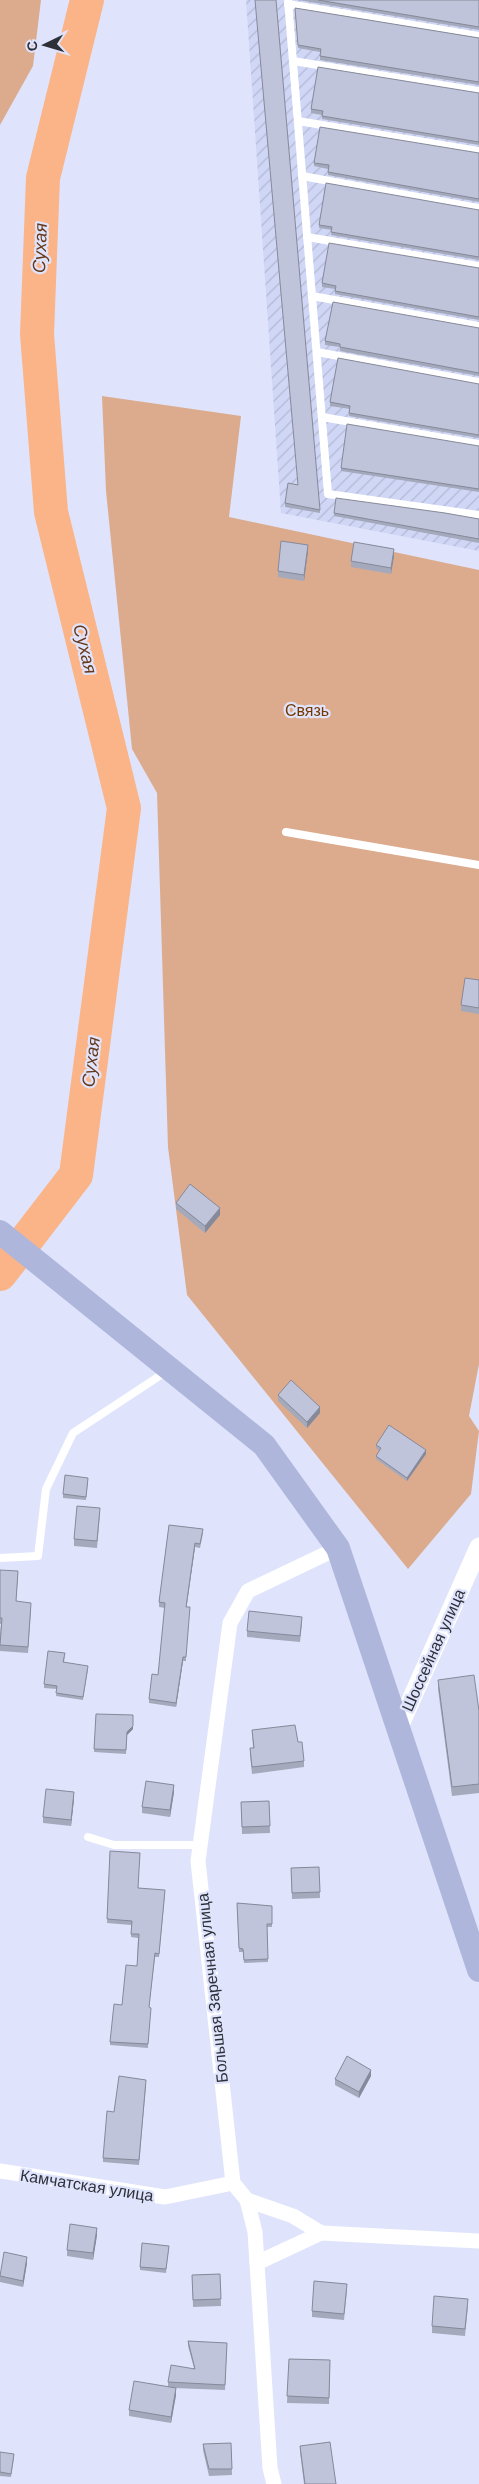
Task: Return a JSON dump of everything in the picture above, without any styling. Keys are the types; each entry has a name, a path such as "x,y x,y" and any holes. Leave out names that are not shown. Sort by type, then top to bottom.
{"main road":[{"path":"2,1234 264,1445 338,1548 479,1970"}],"street":[{"name":"Шоссейная улица","path":"399,1727 479,1547"},
{"name":"Большая Заречная улица","path":"233,2183 198,1861 230,1623 248,1592 338,1548"},
{"name":"Камчатская улица","path":"0,2171 165,2198 233,2183"},
{"path":"233,2183 247,2200 255,2232 270,2468 274,2484"},
{"path":"247,2200 293,2216 321,2233"},
{"path":"257,2263 321,2233 479,2241"}],"lane":[{"path":"479,36 288,2 328,494 479,515"},
{"path":"292,61 479,91"},
{"path":"298,121 479,151"},
{"path":"302,176 479,208"},
{"path":"307,237 479,266"},
{"path":"312,296 479,326"},
{"path":"317,352 479,382"},
{"path":"322,417 479,444"},
{"path":"286,832 479,865"},
{"path":"0,1558 38,1556 46,1489 73,1433 170,1369"},
{"path":"88,1837 114,1845 200,1845"}],"shaded area":[{"path":"246,0 479,0 479,551 281,513"}],"green space":[{"path":"0,0 41,0 33,66 0,125"},
{"name":"Связь","path":"102,396 241,416 229,517 479,570 479,1364 469,1416 479,1431 471,1494 408,1569 187,1295 168,1147 157,793 132,749 106,491"}],"building":[{"path":"255,0 276,0 320,510 285,503 288,483 298,485"},
{"path":"318,0 479,0 479,27"},
{"path":"295,8 479,38 479,82 320,56 321,49 298,45"},
{"path":"318,67 479,93 479,142 322,116 323,111 311,109"},
{"path":"320,127 479,153 479,199 328,172 329,165 314,163"},
{"path":"326,183 479,210 479,257 331,232 332,227 319,225"},
{"path":"329,243 479,268 479,317 335,291 336,286 322,283"},
{"path":"333,302 479,328 479,373 340,347 340,344 325,341"},
{"path":"338,358 479,384 479,435 349,413 350,406 330,402"},
{"path":"347,424 479,446 479,489 341,468"},
{"path":"336,498 479,519 479,539 334,513"},
{"path":"281,541 308,545 304,575 278,571"},
{"path":"354,542 394,549 391,568 351,561"},
{"path":"465,978 479,980 479,1008 461,1005"},
{"path":"190,1184 220,1208 205,1226 176,1203"},
{"path":"291,1380 320,1407 307,1422 278,1395"},
{"path":"389,1425 426,1450 407,1478 376,1456 381,1448 376,1445"},
{"path":"65,1475 88,1478 86,1497 63,1494"},
{"path":"77,1506 100,1508 97,1541 74,1539"},
{"path":"169,1525 203,1529 200,1544 195,1543 186,1607 190,1607 186,1657 183,1657 176,1703 149,1699 152,1674 158,1675 165,1603 159,1602"},
{"path":"0,1570 18,1571 16,1601 31,1603 28,1647 0,1645 2,1618 0,1618"},
{"path":"249,1611 302,1617 300,1636 247,1631"},
{"path":"48,1651 65,1653 63,1662 88,1666 83,1697 56,1693 57,1686 44,1684"},
{"path":"474,1675 479,1711 479,1784 452,1787 438,1680"},
{"path":"96,1714 133,1715 133,1726 127,1732 126,1750 94,1749"},
{"path":"295,1725 298,1742 302,1742 304,1761 252,1767 250,1748 254,1748 252,1730"},
{"path":"146,1781 174,1785 170,1810 142,1807"},
{"path":"46,1789 74,1792 71,1820 43,1817"},
{"path":"269,1801 270,1826 242,1827 241,1802"},
{"path":"110,1851 140,1853 138,1888 165,1890 159,1954 155,1953 149,2007 151,2008 148,2044 110,2042 114,2004 122,2005 126,1965 137,1966 139,1934 131,1934 132,1921 107,1919"},
{"path":"319,1867 320,1892 292,1893 291,1868"},
{"path":"237,1903 272,1906 272,1924 267,1924 268,1959 244,1960 243,1949 239,1948"},
{"path":"347,2056 371,2070 359,2092 335,2079"},
{"path":"119,2076 146,2080 139,2160 103,2158 107,2111 114,2112"},
{"path":"70,2224 97,2228 93,2253 67,2250"},
{"path":"142,2243 169,2246 166,2269 140,2267"},
{"path":"4,2252 27,2257 23,2281 0,2276"},
{"path":"220,2274 221,2299 193,2300 192,2275"},
{"path":"314,2281 347,2284 344,2314 312,2311"},
{"path":"434,2296 468,2299 465,2329 432,2326"},
{"path":"188,2341 227,2343 225,2385 168,2382 171,2365 195,2369"},
{"path":"289,2359 330,2360 329,2398 287,2396"},
{"path":"134,2381 176,2388 171,2417 129,2410"},
{"path":"330,2442 336,2484 305,2484 300,2446"},
{"path":"231,2443 232,2469 209,2469 203,2444"},
{"path":"0,2452 14,2454 11,2474 0,2472"}],"waterway":[{"name":"Сухая","path":"0,1274 76,1175 124,808 51,512 37,334 43,178 87,0"}]}
